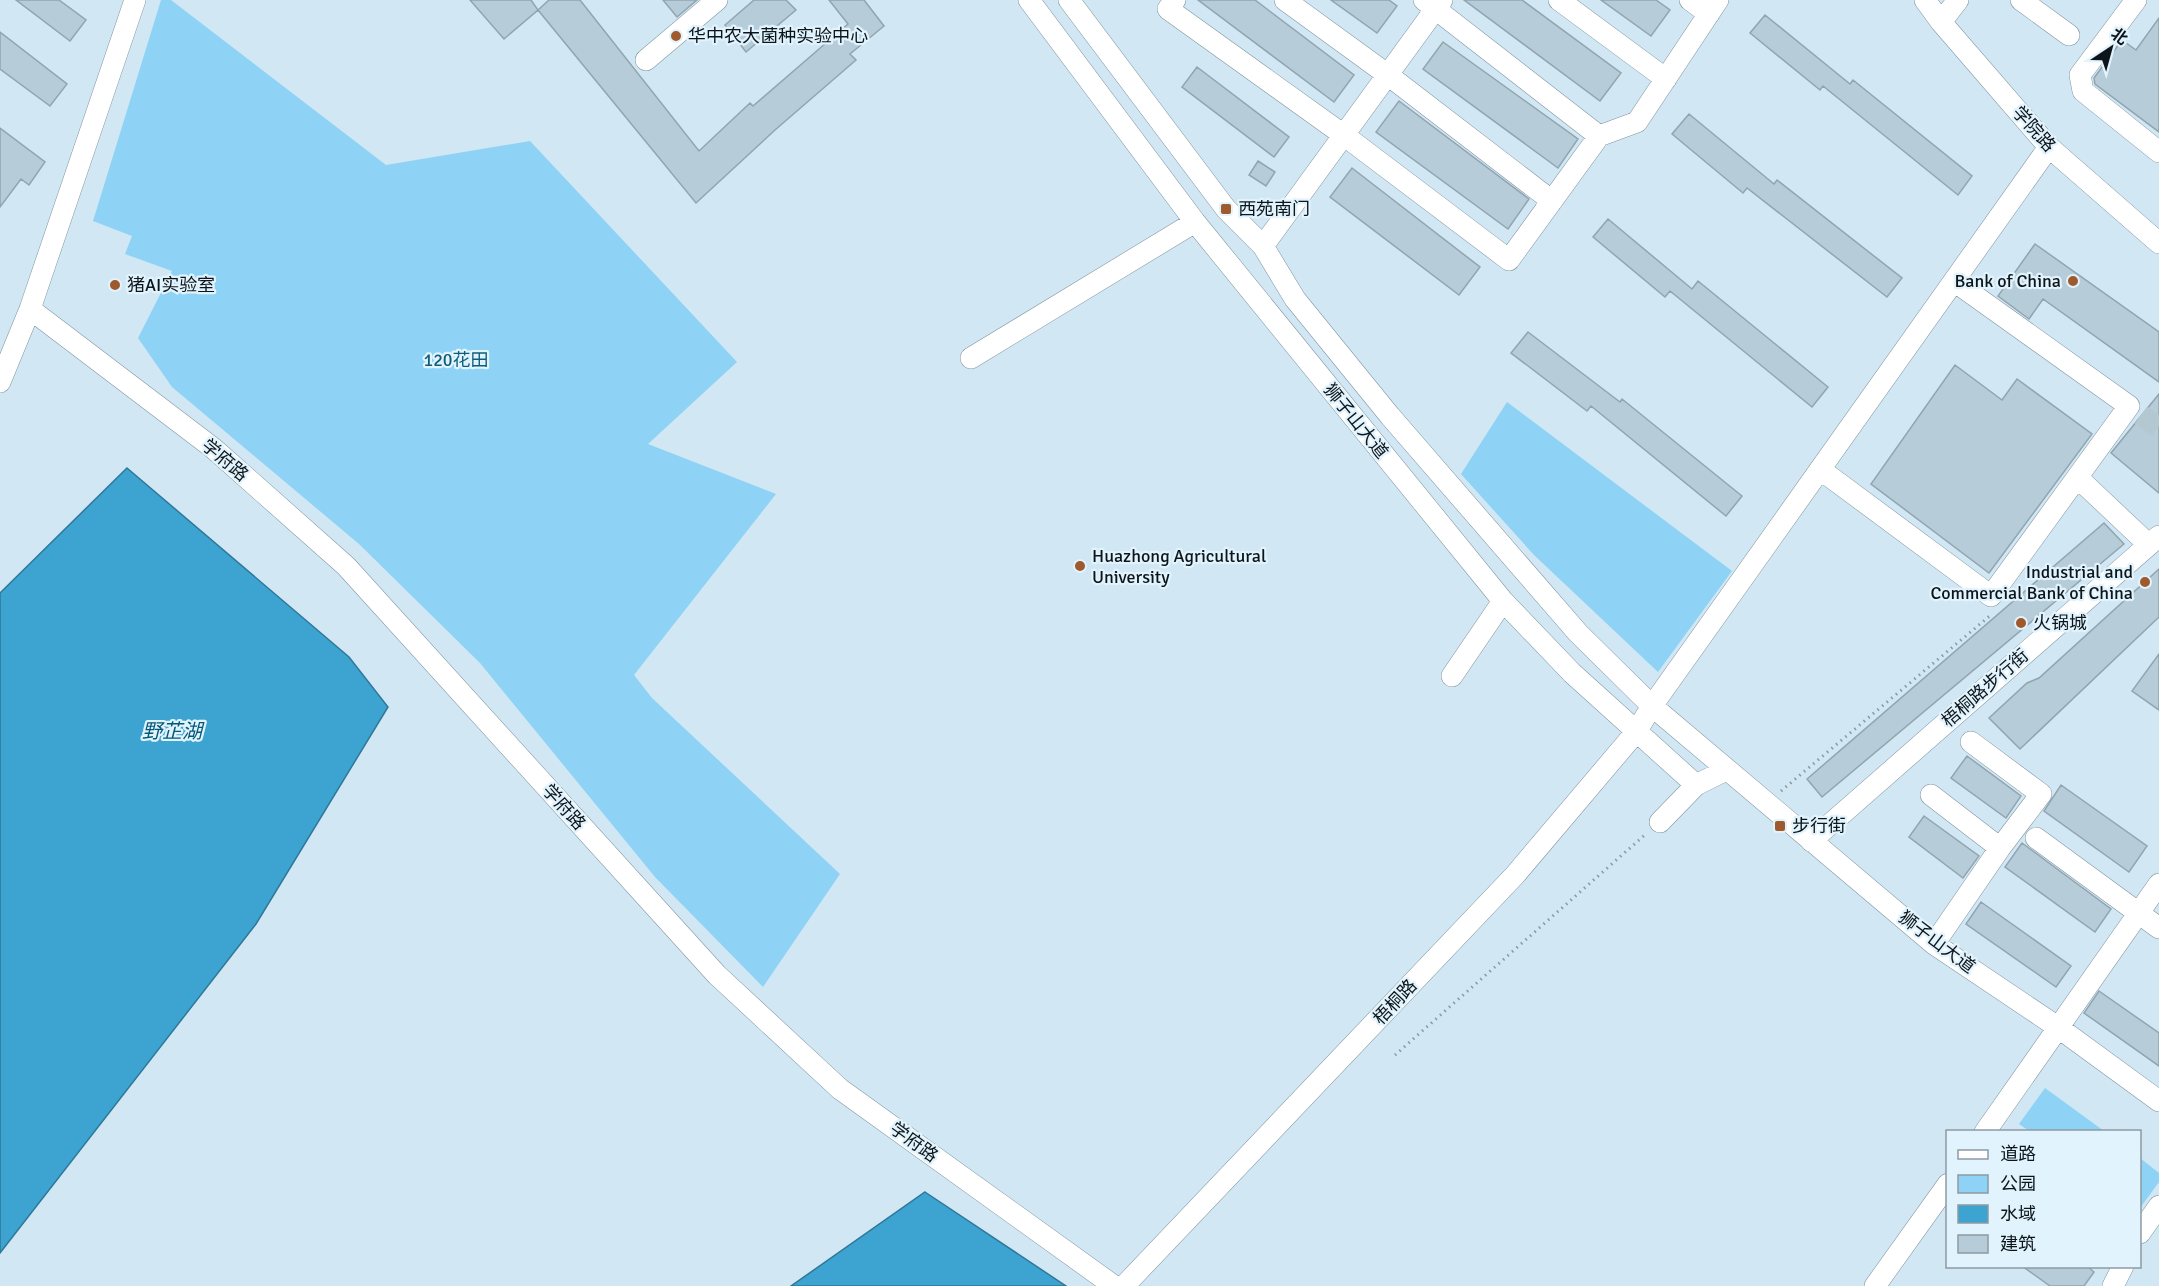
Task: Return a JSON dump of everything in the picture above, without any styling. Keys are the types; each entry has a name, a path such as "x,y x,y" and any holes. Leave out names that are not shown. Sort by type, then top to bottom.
{"street":[{"path":"0,382 30,309 135,0"},
{"path":"646,60 717,0"},
{"name":"狮子山大道","path":"1029,0 1195,222 1503,601 1572,673 1696,785"},
{"name":"狮子山大道","path":"1069,0 1226,209 1263,246 1295,299 1390,416 1578,633 1652,706 1934,944 2059,1028 2159,1101"},
{"path":"1175,0 1168,9 1345,136 1509,260 1599,136 1637,122 1713,7 1690,0"},
{"path":"1285,0 1388,75 1552,201"},
{"path":"1559,0 1666,79"},
{"name":"学院路","path":"1925,0 1941,22 2049,147 2159,243"},
{"path":"1941,22 1958,0"},
{"path":"2021,0 2069,35"},
{"path":"2136,0 2080,75 2083,91 2159,152"},
{"path":"1263,246 1388,75 1434,3 1599,136"},
{"name":"梧桐路","path":"1124,1286 1515,875 1636,732 1652,706 2049,147"},
{"path":"971,358 1195,222"},
{"path":"1821,470 1990,596 2078,478 2135,411 1954,281"},
{"name":"学府路","path":"30,309 213,448 346,566 717,975 840,1089 1114,1286"},
{"path":"2078,478 2154,540"},
{"name":"梧桐路步行街","path":"1811,841 2154,540"},
{"path":"1452,676 1503,601"},
{"path":"1934,944 2000,848 2041,794 1971,742"},
{"path":"1660,822 1696,785 1726,770"},
{"path":"1931,795 2000,848"},
{"path":"2036,838 2159,928"},
{"path":"1986,1130 2159,884"},
{"path":"1875,1286 1946,1185"},
{"path":"2141,1230 2159,1206"},
{"path":"2114,1286 2122,1268"}],"path":[{"path":"1766,804 1993,614 1990,596"},
{"path":"1395,1055 1660,822"}],"green space":[{"name":"120花田","path":"161,0 171,0 386,165 530,141 737,362 648,444 776,494 634,675 652,698 840,874 763,987 655,877 480,663 359,544 172,387 138,338 172,271 125,254 132,236 93,221"},
{"path":"1507,402 1732,571 1658,672 1534,555 1461,474"},
{"path":"2045,1088 2103,1130 2028,1130 2019,1124"},
{"path":"2141,1159 2159,1173 2159,1182 2141,1207"}],"water":[{"name":"野芷湖","path":"127,468 349,657 388,707 256,924 0,1253 0,593"},
{"path":"925,1192 1066,1286 791,1286"}],"building":[{"path":"16,0 59,0 86,20 70,41"},
{"path":"470,0 531,0 538,10 504,39"},
{"path":"549,0 580,0 699,151 750,103 753,106 848,24 829,0 864,0 884,26 850,54 856,60 696,203 538,10"},
{"path":"663,0 697,0 677,17"},
{"path":"754,0 786,0 796,10 746,52 725,25"},
{"path":"1198,0 1255,0 1354,75 1334,102"},
{"path":"1331,0 1389,0 1397,6 1377,33"},
{"path":"1464,0 1522,0 1621,73 1600,101"},
{"path":"1601,0 1656,0 1670,10 1651,36"},
{"path":"1765,15 1850,84 1853,80 1972,176 1958,195 1823,86 1820,90 1750,33"},
{"path":"2159,18 2159,132 2095,84 2094,78 2122,40 2136,50"},
{"path":"0,32 67,84 50,106 0,69"},
{"path":"1443,42 1578,139 1558,168 1423,69"},
{"path":"1197,67 1289,137 1274,157 1182,87"},
{"path":"1399,101 1529,199 1508,229 1376,132"},
{"path":"1689,114 1774,184 1777,180 1902,278 1887,297 1747,188 1743,193 1672,134"},
{"path":"0,128 45,162 29,185 21,179 0,207"},
{"path":"1258,161 1275,172 1266,186 1249,175"},
{"path":"1352,168 1480,267 1459,295 1330,197"},
{"path":"1608,219 1692,289 1698,281 1828,387 1812,407 1670,291 1665,297 1593,237"},
{"path":"2035,244 2159,332 2159,382 2043,299 2029,319 1998,296"},
{"path":"1528,332 1620,402 1622,399 1742,496 1726,516 1591,406 1587,411 1511,353"},
{"path":"1955,365 2002,400 2017,379 2092,434 1989,573 1871,484"},
{"path":"2159,394 2159,493 2111,453"},
{"path":"2104,523 2124,544 1822,797 1807,779"},
{"path":"2159,569 2159,617 2020,749 1989,718 2027,683 2039,678"},
{"path":"2159,654 2159,710 2132,691"},
{"path":"1967,756 2021,796 2006,818 1951,778"},
{"path":"2061,785 2147,846 2129,872 2044,811"},
{"path":"1924,816 1979,856 1963,878 1909,837"},
{"path":"2022,843 2111,909 2095,932 2005,867"},
{"path":"1981,902 2071,966 2056,987 1966,924"},
{"path":"2099,991 2159,1033 2159,1066 2084,1013"},
{"path":"2025,1268 2089,1268 2094,1272 2084,1286 2050,1286"}],"tunnel":[{"path":"2141,415 2159,428"}],"place":[{"name":"华中农大菌种实验中心","path":"676,36"},
{"name":"西苑南门","path":"1226,209"},
{"name":"Bank of China","path":"2073,281"},
{"name":"猪AI实验室","path":"115,285"},
{"name":"Huazhong Agricultural University","path":"1080,566"},
{"name":"Industrial and Commercial Bank of China","path":"2145,582"},
{"name":"火锅城","path":"2021,623"},
{"name":"步行街","path":"1780,826"}]}
